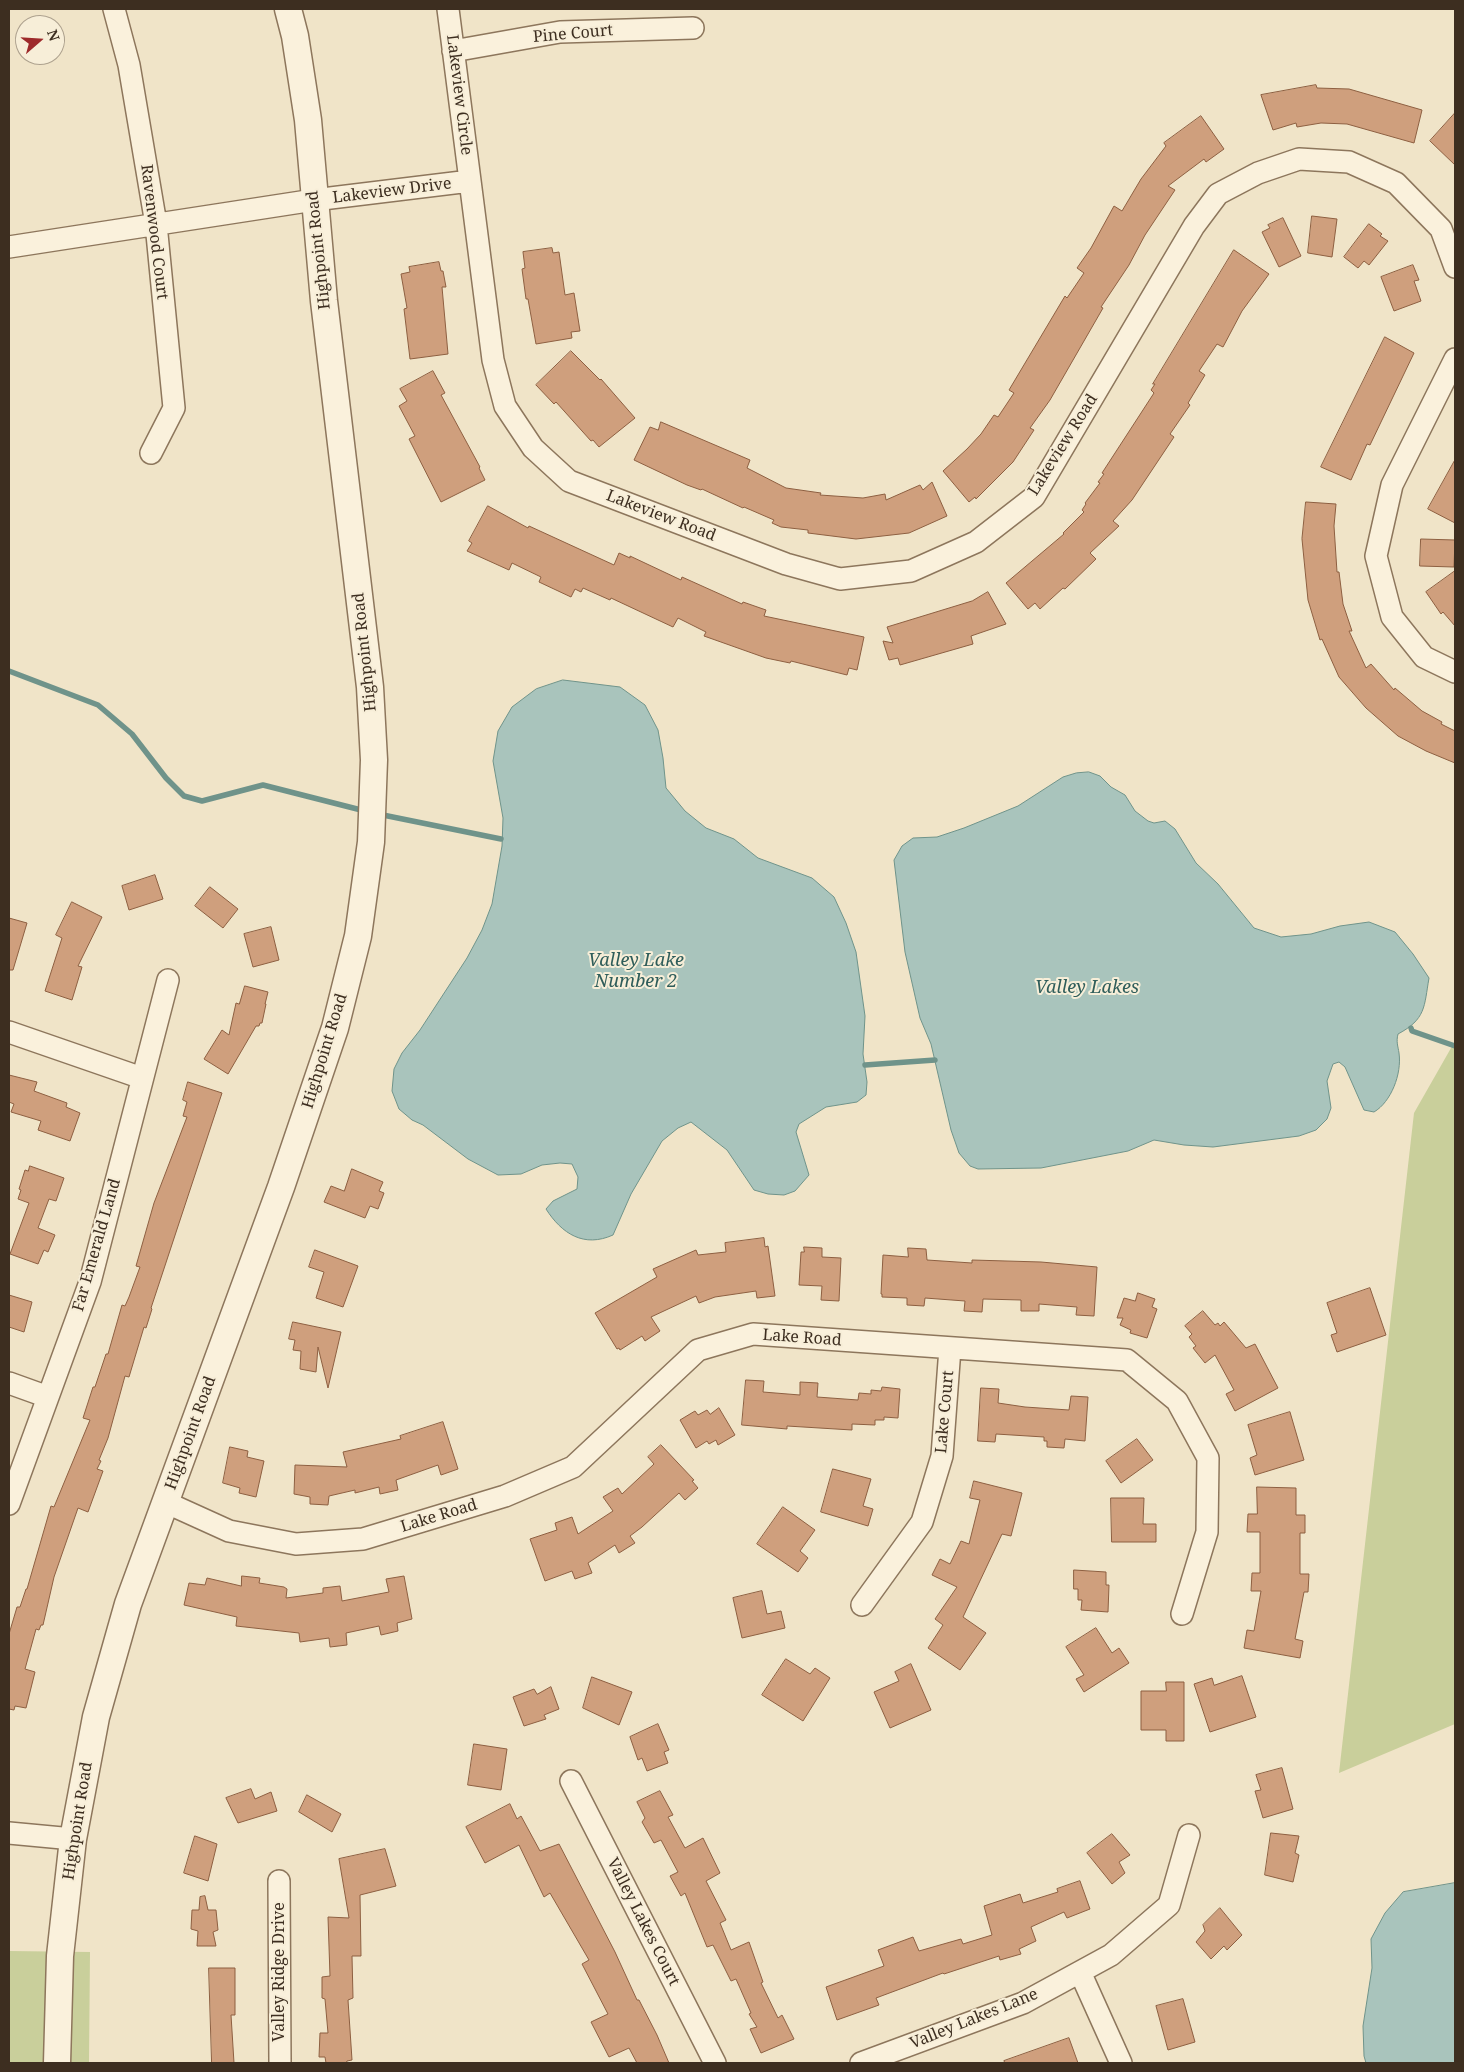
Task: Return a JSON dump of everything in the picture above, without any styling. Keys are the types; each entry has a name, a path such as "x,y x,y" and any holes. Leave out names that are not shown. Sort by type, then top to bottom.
{"street":[{"name":"Ravenwood Court","path":"114,9 129,65 156,224 174,408 151,453"},
{"name":"Highpoint Road","path":"57,2063 60,1956 73,1839 96,1718 128,1604 282,1187 335,1028 358,936 371,842 374,760 370,687 325,310 308,120 295,36 288,9"},
{"name":"Lakeview Circle","path":"448,9 470,181"},
{"name":"Pine Court","path":"453,51 560,32 693,28"},
{"name":"Lakeview Road","path":"470,181 492,360 505,406 533,448 569,481 786,564 840,579 911,572 976,542 1034,497 1194,226 1218,194 1258,173 1299,159 1349,162 1396,183 1441,228 1455,267"},
{"name":"Lakeview Drive","path":"9,246 314,200 470,181"},
{"path":"1455,359 1392,485 1376,556 1392,617 1424,657 1455,672"},
{"name":"Far Emerald Land","path":"9,1504 90,1282 168,980"},
{"path":"9,1032 142,1078"},
{"name":"Lake Road","path":"165,1502 229,1531 296,1544 363,1539 505,1496 573,1467 698,1350 753,1334 1127,1360 1177,1401 1208,1458 1207,1532 1182,1614"},
{"name":"Lake Court","path":"862,1606 922,1522 942,1456 950,1348"},
{"path":"9,1383 48,1397"},
{"name":"Valley Lakes Court","path":"571,1781 715,2063"},
{"path":"9,1833 73,1839"},
{"name":"Valley Lakes Lane","path":"861,2063 1023,2003 1111,1955 1169,1905 1190,1835"},
{"name":"Valley Ridge Drive","path":"279,1881 280,2063"},
{"path":"1080,1972 1120,2063"}],"green space":[{"path":"1455,1041 1455,1724 1339,1773 1414,1113"},
{"path":"9,1951 90,1952 89,2063 9,2063"}],"water":[{"name":"Valley Lake Number 2","path":"563,680 620,687 645,705 658,730 666,788 685,811 706,828 734,839 758,858 812,878 834,897 846,923 856,952 865,1016 863,1054 867,1082 866,1095 857,1102 826,1107 799,1124 796,1132 809,1175 795,1191 784,1195 768,1194 754,1190 727,1150 691,1122 678,1128 662,1141 631,1194 613,1235 602,1239 583,1239 567,1232 552,1218 546,1209 553,1201 577,1189 578,1177 572,1164 542,1165 521,1174 498,1175 468,1159 399,1109 392,1091 394,1069 402,1053 420,1030 467,958 482,930 492,904 502,846 503,818 493,761 498,731 512,707 536,689"},
{"name":"Valley Lakes","path":"1089,772 1100,776 1111,787 1125,795 1135,811 1148,821 1154,823 1165,821 1175,829 1196,863 1218,884 1254,928 1281,937 1311,934 1340,926 1369,922 1395,932 1429,978 1424,1005 1419,1017 1414,1023 1398,1034 1399,1070 1394,1087 1386,1102 1374,1112 1364,1110 1345,1067 1339,1062 1333,1064 1327,1081 1331,1108 1327,1119 1316,1130 1299,1136 1213,1147 1154,1140 1128,1151 1041,1168 978,1169 970,1166 959,1153 951,1130 931,1044 920,1018 905,952 894,860 902,846 913,838 937,837 964,828 1018,806 1063,777"},
{"path":"1455,1883 1455,2063 1366,2063 1363,2026 1372,1968 1371,1939 1385,1913 1403,1892"}],"building":[{"path":"1316,85 1317,88 1349,89 1422,110 1414,143 1347,124 1321,123 1297,127 1296,123 1273,130 1261,95"},
{"path":"1455,113 1455,165 1430,141"},
{"path":"1201,116 1224,149 1206,162 1204,159 1168,186 1175,190 1101,307 1103,308 1050,400 1030,428 1034,430 1013,462 976,499 975,497 969,502 943,471 981,434 994,415 998,417 1014,393 1009,390 1065,296 1067,298 1084,273 1077,268 1091,248 1114,206 1122,211 1141,179 1166,146 1164,143"},
{"path":"1312,216 1337,219 1332,257 1308,253"},
{"path":"1283,218 1301,256 1279,267 1262,232 1270,228 1268,225"},
{"path":"1369,224 1382,234 1380,236 1388,241 1369,265 1364,261 1358,268 1344,257"},
{"path":"552,248 553,253 559,252 565,295 574,293 580,331 571,332 572,338 536,344 528,299 526,299 522,269 525,268 523,252"},
{"path":"1234,250 1269,274 1242,311 1223,347 1217,344 1199,371 1205,375 1188,403 1190,405 1170,434 1174,437 1132,500 1113,521 1119,526 1090,553 1096,559 1065,589 1063,588 1040,609 1035,603 1028,609 1006,583 1064,534 1084,512 1082,510 1085,503 1100,483 1098,482 1104,474 1102,473 1154,393 1151,390 1155,384 1153,384"},
{"path":"439,262 446,287 442,287 448,354 410,359 404,309 407,308 401,274 410,272 409,267"},
{"path":"1413,265 1419,280 1414,281 1421,301 1394,311 1381,277"},
{"path":"1385,337 1414,353 1370,445 1367,444 1351,480 1321,467"},
{"path":"571,351 601,379 635,418 599,447 593,440 591,441 556,402 554,404 536,385"},
{"path":"433,371 445,393 441,395 480,467 485,480 441,502 409,439 415,436 399,406 407,401 400,389"},
{"path":"661,422 750,460 747,468 786,488 821,493 820,495 863,498 885,494 886,500 920,485 923,490 932,482 947,516 909,533 856,539 808,533 808,530 781,527 772,523 774,520 702,489 687,485 634,460 650,427 658,430"},
{"path":"1455,460 1455,523 1428,509"},
{"path":"1306,502 1336,504 1334,526 1337,572 1339,572 1343,604 1352,631 1349,631 1366,668 1371,664 1394,690 1395,688 1422,711 1455,731 1455,763 1426,751 1398,736 1366,708 1339,677 1322,639 1320,640 1308,600 1302,539"},
{"path":"488,506 528,528 529,526 614,565 619,553 630,558 630,556 681,580 682,577 742,604 743,602 766,610 764,616 864,637 857,670 849,668 847,675 791,661 790,663 766,658 704,636 706,632 678,618 673,627 611,598 610,600 583,588 581,592 575,589 571,597 539,582 541,577 512,563 509,570 467,551 472,543 469,541"},
{"path":"1421,539 1455,540 1454,567 1420,566"},
{"path":"1455,571 1455,626 1443,612 1441,614 1426,592"},
{"path":"988,592 1006,624 971,636 973,644 900,665 898,658 889,660 883,641 893,643 887,627 972,601"},
{"path":"155,875 163,899 129,910 122,886"},
{"path":"210,887 238,909 223,928 195,906"},
{"path":"72,902 102,917 78,966 82,967 72,1000 45,991 62,938 56,935"},
{"path":"9,918 27,923 13,970 9,970"},
{"path":"271,927 279,960 253,967 244,934"},
{"path":"245,986 268,992 266,1004 262,1023 256,1026 228,1074 204,1059 222,1030 229,1035 236,1003 239,1004"},
{"path":"9,1075 37,1082 34,1091 67,1103 66,1107 80,1113 70,1141 38,1130 41,1121 11,1112 14,1104 9,1102"},
{"path":"188,1082 222,1093 146,1328 144,1327 129,1377 125,1376 108,1438 99,1460 101,1461 97,1469 103,1471 88,1512 78,1508 54,1577 43,1625 41,1625 39,1630 36,1629 25,1669 35,1672 26,1708 15,1706 14,1710 9,1709 9,1634 17,1607 20,1607 27,1589 51,1506 54,1507 90,1420 83,1418 93,1387 95,1387 106,1354 108,1354 122,1305 125,1306 140,1267 136,1266 154,1203 187,1117 183,1116 187,1102 183,1100"},
{"path":"30,1166 64,1178 56,1201 49,1199 38,1228 55,1235 48,1252 44,1250 38,1264 10,1254 29,1203 18,1199 25,1170 28,1171"},
{"path":"352,1169 383,1182 379,1191 384,1193 378,1209 370,1206 365,1218 324,1202 331,1186 344,1191"},
{"path":"764,1238 765,1247 768,1246 775,1296 757,1298 756,1291 715,1297 699,1303 696,1296 651,1317 660,1331 645,1341 642,1336 620,1350 619,1348 617,1349 595,1313 657,1277 653,1269 696,1250 698,1255 726,1252 725,1243"},
{"path":"804,1247 822,1248 822,1257 841,1258 839,1301 821,1300 822,1286 799,1285 801,1252 804,1252"},
{"path":"908,1248 926,1249 927,1260 972,1263 972,1260 1041,1262 1097,1267 1094,1316 1076,1315 1077,1307 1039,1304 1039,1311 1021,1311 1021,1300 983,1299 982,1312 964,1311 965,1301 925,1298 924,1306 907,1305 907,1298 882,1297 883,1255 908,1257"},
{"path":"315,1250 358,1266 343,1307 316,1298 324,1272 309,1267"},
{"path":"1370,1288 1386,1335 1337,1352 1331,1335 1337,1333 1327,1303"},
{"path":"1138,1293 1155,1299 1152,1307 1157,1309 1147,1338 1130,1333 1131,1330 1120,1325 1123,1318 1117,1318 1124,1298 1135,1301"},
{"path":"9,1295 32,1302 24,1332 9,1327"},
{"path":"1203,1311 1215,1325 1218,1323 1220,1326 1224,1322 1246,1348 1255,1344 1278,1388 1235,1411 1226,1394 1234,1390 1215,1355 1205,1363 1193,1348 1196,1346 1189,1337 1192,1334 1185,1326"},
{"path":"293,1322 341,1332 328,1388 318,1347 316,1372 300,1369 301,1351 293,1350 295,1340 289,1339"},
{"path":"746,1380 764,1381 763,1392 800,1395 800,1382 818,1383 817,1397 858,1400 859,1393 871,1394 871,1390 881,1391 882,1387 900,1389 898,1418 884,1417 884,1420 875,1420 875,1425 852,1424 852,1430 787,1426 787,1429 742,1425"},
{"path":"981,1388 999,1389 998,1403 1025,1407 1069,1410 1071,1396 1088,1397 1085,1441 1065,1439 1064,1448 1047,1447 1047,1441 1044,1441 1044,1437 996,1434 995,1442 978,1441"},
{"path":"719,1408 735,1435 718,1445 716,1440 709,1444 707,1441 696,1448 680,1420 695,1411 698,1415 707,1410 710,1414"},
{"path":"1290,1412 1304,1460 1255,1475 1250,1458 1257,1455 1248,1425"},
{"path":"443,1422 458,1469 441,1475 438,1465 396,1480 398,1490 380,1494 379,1487 355,1493 355,1490 329,1496 328,1505 310,1504 310,1497 294,1494 295,1465 347,1467 343,1452 401,1439 400,1436"},
{"path":"1137,1439 1153,1460 1121,1483 1106,1461"},
{"path":"661,1445 694,1480 692,1481 698,1488 685,1500 679,1493 630,1536 635,1543 619,1553 615,1545 588,1563 592,1573 575,1579 572,1571 545,1581 530,1539 557,1530 555,1523 572,1517 578,1534 613,1511 603,1497 618,1488 622,1494 654,1464 648,1457"},
{"path":"230,1447 248,1451 247,1457 264,1461 256,1497 239,1493 240,1488 223,1483"},
{"path":"833,1469 871,1479 863,1506 873,1509 868,1526 821,1512"},
{"path":"974,1481 1022,1493 1011,1536 1002,1534 963,1617 986,1633 960,1670 928,1648 943,1625 935,1619 957,1587 932,1575 940,1559 950,1564 961,1541 969,1544 980,1500 970,1498"},
{"path":"1257,1487 1296,1488 1296,1515 1305,1515 1305,1533 1300,1533 1300,1574 1309,1574 1308,1592 1304,1592 1295,1639 1303,1641 1300,1658 1244,1648 1247,1630 1254,1631 1261,1591 1251,1591 1252,1573 1260,1573 1260,1532 1247,1532 1248,1514 1257,1514"},
{"path":"1111,1498 1144,1498 1143,1524 1156,1524 1156,1542 1112,1542"},
{"path":"783,1507 815,1530 800,1551 808,1558 798,1572 757,1544"},
{"path":"1074,1570 1106,1572 1106,1585 1109,1585 1108,1612 1081,1610 1082,1600 1078,1600 1078,1589 1074,1589"},
{"path":"242,1576 260,1578 259,1583 284,1587 287,1589 286,1598 323,1593 323,1588 340,1586 342,1601 389,1592 386,1579 404,1576 412,1619 397,1623 398,1631 381,1635 379,1626 346,1633 347,1645 330,1647 329,1638 300,1642 299,1633 236,1626 237,1617 184,1605 189,1583 205,1585 207,1578 241,1586"},
{"path":"762,1591 767,1614 781,1611 785,1628 742,1638 733,1598"},
{"path":"1096,1628 1112,1653 1119,1648 1129,1663 1084,1692 1076,1679 1084,1675 1066,1647"},
{"path":"786,1659 810,1674 815,1668 830,1678 803,1721 762,1695"},
{"path":"911,1664 931,1710 890,1728 874,1692 899,1681 895,1672"},
{"path":"1242,1676 1256,1717 1210,1732 1194,1684 1212,1678 1214,1685"},
{"path":"592,1677 632,1692 619,1725 583,1708"},
{"path":"1166,1682 1184,1682 1184,1741 1166,1741 1166,1730 1141,1730 1141,1691 1166,1691"},
{"path":"551,1687 559,1709 544,1715 546,1719 524,1726 513,1697 534,1689 537,1694"},
{"path":"658,1724 669,1750 664,1752 668,1763 647,1771 642,1758 638,1760 630,1737"},
{"path":"474,1744 507,1749 501,1790 468,1785"},
{"path":"1282,1768 1293,1809 1263,1818 1255,1791 1261,1790 1256,1775"},
{"path":"251,1789 255,1799 271,1792 277,1811 238,1823 226,1798"},
{"path":"660,1791 673,1815 668,1817 685,1848 703,1838 720,1873 706,1881 726,1920 720,1923 731,1950 749,1942 763,1982 761,1983 778,2018 782,2015 794,2039 761,2053 750,2029 757,2027 749,2014 751,2013 736,1979 731,1981 713,1945 707,1947 685,1893 681,1896 670,1876 678,1872 661,1840 654,1843 642,1822 645,1818 637,1802"},
{"path":"307,1795 341,1814 332,1832 299,1812"},
{"path":"510,1804 517,1819 521,1816 540,1851 559,1844 615,1952 637,2000 639,2000 657,2035 669,2063 637,2063 629,2048 609,2057 591,2022 608,2014 582,1964 589,1960 550,1893 544,1897 519,1845 485,1863 466,1827"},
{"path":"1271,1833 1299,1836 1295,1853 1299,1855 1293,1882 1265,1875"},
{"path":"1112,1834 1130,1855 1119,1862 1125,1873 1112,1884 1087,1853"},
{"path":"195,1836 217,1844 208,1881 184,1873"},
{"path":"385,1849 396,1886 360,1895 361,1956 352,1956 353,1998 348,2000 352,2060 346,2063 326,2063 325,2057 319,2057 320,2033 328,2033 325,1999 322,1998 322,1977 330,1976 328,1917 349,1918 339,1859"},
{"path":"1080,1881 1090,1909 1067,1918 1064,1912 1031,1927 1036,1941 1019,1949 1021,1954 1000,1960 999,1956 943,1973 876,1998 879,2005 837,2020 826,1987 884,1966 878,1950 913,1937 919,1951 961,1939 963,1944 992,1935 984,1906 1020,1894 1023,1903 1058,1892 1057,1889"},
{"path":"205,1896 208,1910 216,1910 218,1930 213,1932 216,1946 197,1946 198,1931 191,1929 192,1910 199,1910 200,1897"},
{"path":"1220,1908 1242,1935 1227,1950 1224,1946 1211,1959 1196,1942 1205,1931 1203,1925"},
{"path":"209,1968 235,1968 235,2015 231,2015 234,2063 212,2063"},
{"path":"1183,1999 1195,2042 1168,2050 1156,2006"},
{"path":"1069,2038 1078,2063 1005,2063 1004,2061"}],"waterway":[{"path":"9,671 98,705 132,734 166,778 184,796 202,801 263,785 365,811"},
{"path":"378,814 501,839"},
{"path":"1411,1028 1412,1031 1455,1046"},
{"path":"865,1065 935,1060"}]}
